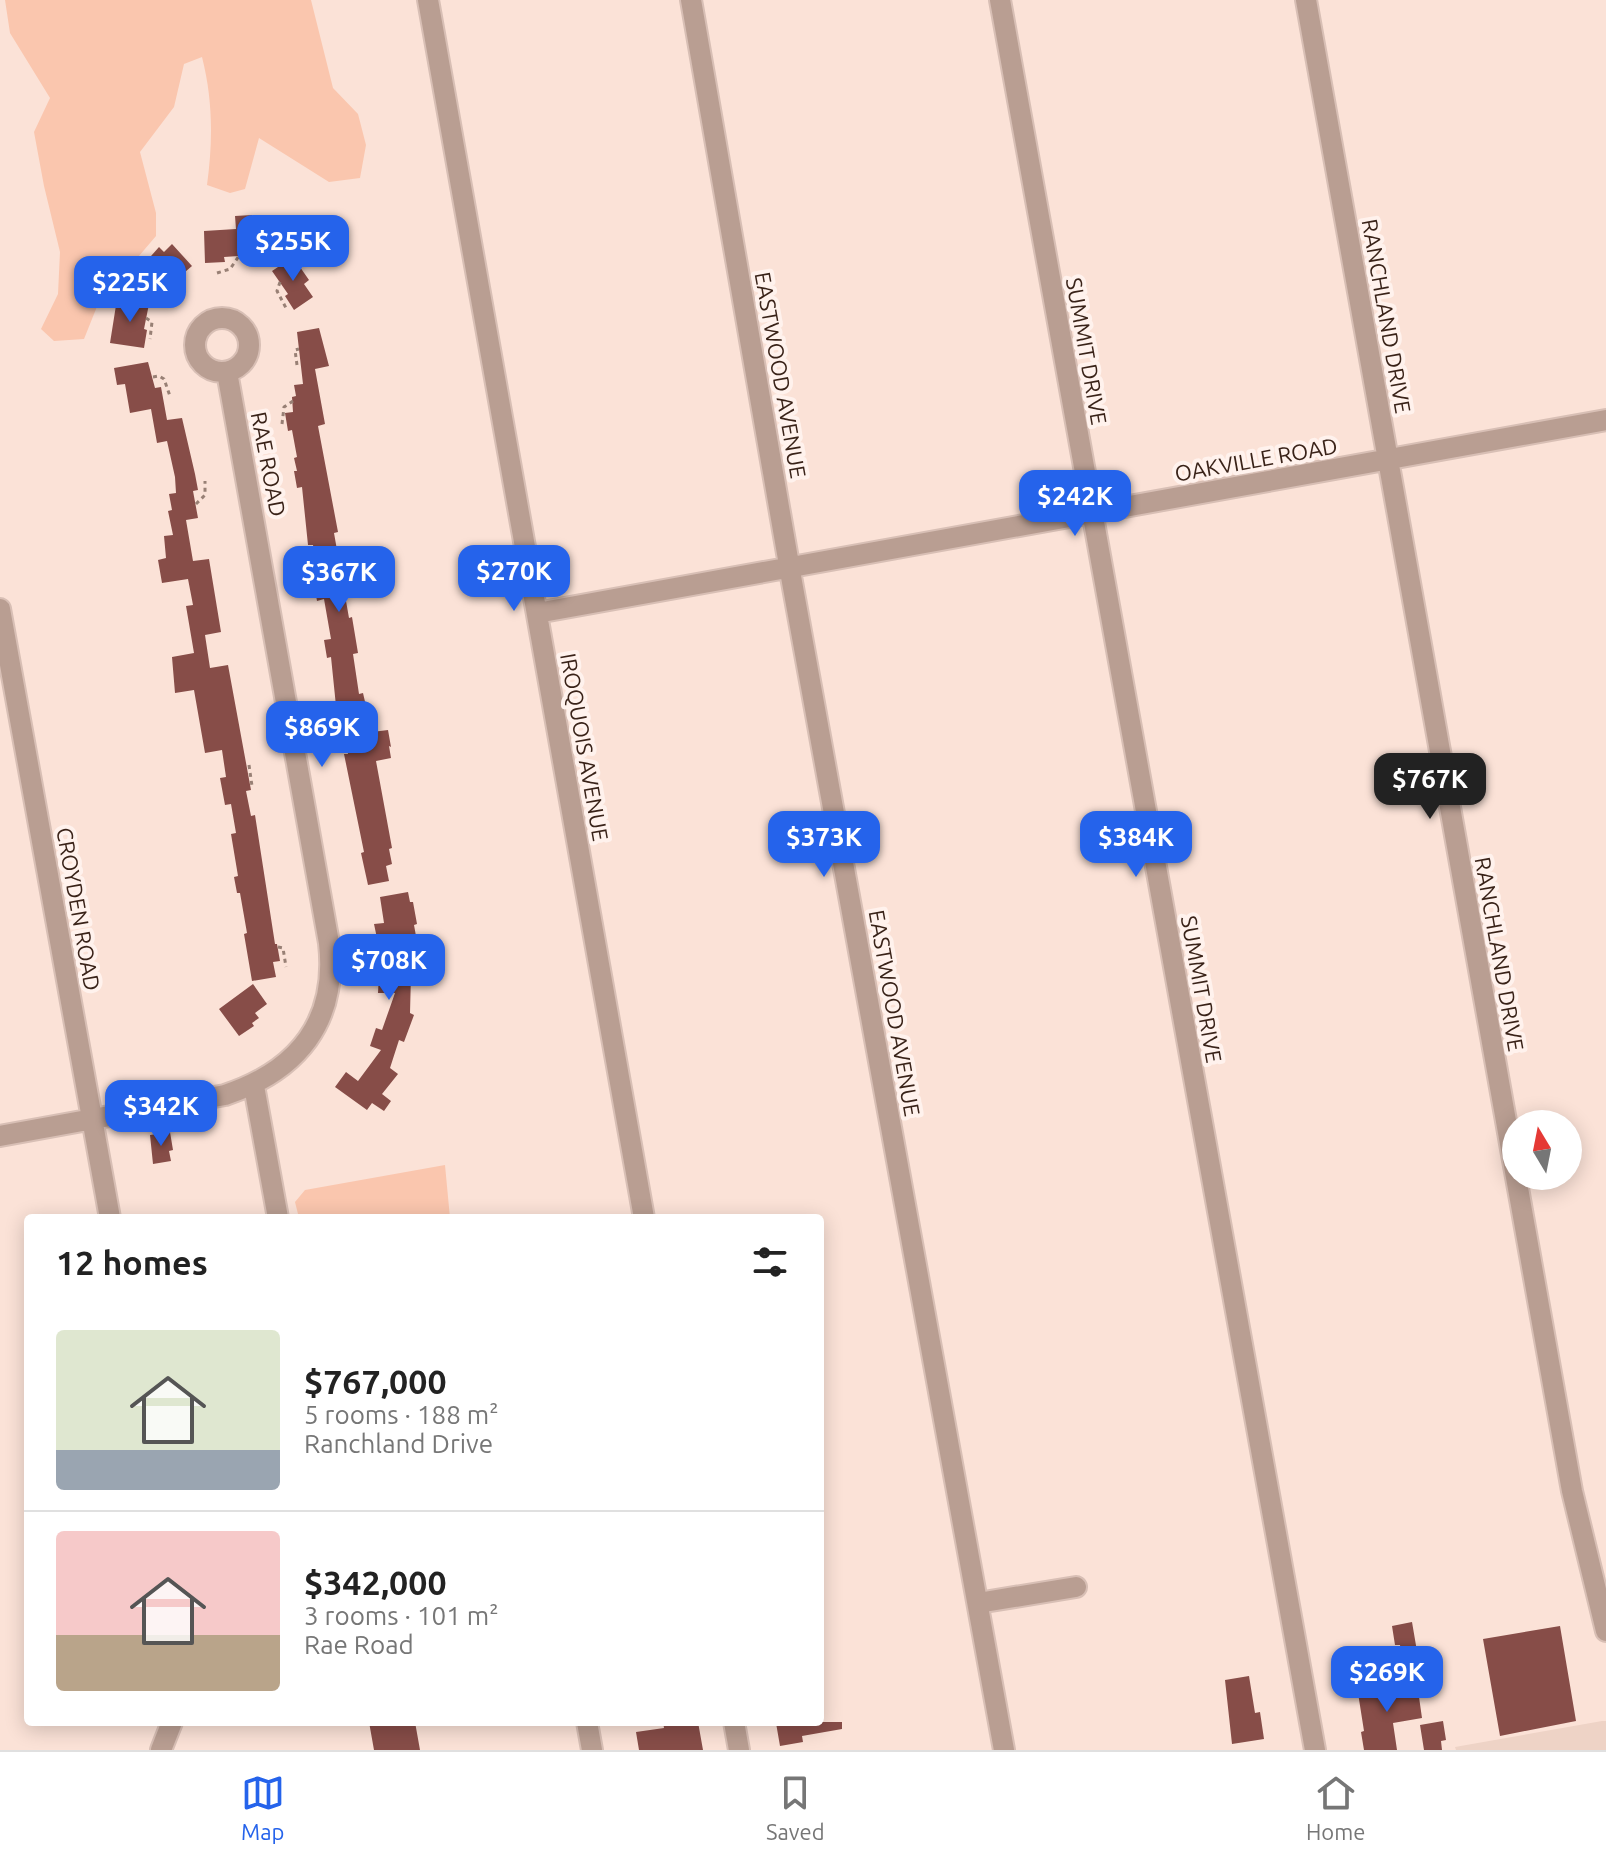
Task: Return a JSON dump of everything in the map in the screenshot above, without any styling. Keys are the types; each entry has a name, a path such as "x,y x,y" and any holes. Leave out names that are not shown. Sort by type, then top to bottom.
{"street":[{"name":"IROQUOIS AVENUE","path":"428,0 643,1214"},
{"name":"EASTWOOD AVENUE","path":"691,0 790,568 1004,1750"},
{"name":"SUMMIT DRIVE","path":"1000,0 1315,1750"},
{"name":"RANCHLAND DRIVE","path":"1306,0 1572,1491 1606,1631"},
{"name":"RAE ROAD","path":"0,1136 225,1095 254,1086 294,1057 328,998 331,959 227,372"},
{"name":"OAKVILLE ROAD","path":"537,613 1606,420"},
{"name":"CROYDEN ROAD","path":"0,609 109,1214"},
{"path":"254,1086 277,1214"},
{"path":"978,1603 1076,1587"},
{"path":"161,1750 170,1726"},
{"path":"588,1726 592,1750"},
{"path":"735,1726 739,1750"}],"path":[{"path":"217,273 234,266 239,256"},
{"path":"172,298 181,287 180,277"},
{"path":"280,282 277,291 286,308"},
{"path":"146,318 152,322 150,339"},
{"path":"297,365 295,350 299,349"},
{"path":"153,377 164,379 170,396"},
{"path":"282,424 282,410 293,401"},
{"path":"196,504 205,495 205,481"},
{"path":"249,765 250,786"},
{"path":"278,947 283,948 286,967"}],"shaded area":[{"path":"5,0 311,0 333,88 358,114 366,145 360,178 329,182 259,138 245,189 230,193 207,185 211,121 206,73 202,57 184,64 174,107 140,152 156,213 156,236 98,304 84,339 54,341 41,329 58,294 60,252 34,132 50,98 10,33"},
{"path":"445,1165 450,1214 298,1214 295,1202 305,1190"},
{"path":"1606,1721 1606,1750 1456,1750 1455,1747"}],"building":[{"path":"252,215 253,255 224,257 225,262 205,263 204,231 236,229 235,216"},
{"path":"172,244 192,266 171,284 174,287 160,299 136,273 159,247 164,252"},
{"path":"293,257 309,280 304,284 313,297 294,310 285,296 288,294 272,271"},
{"path":"117,299 149,304 144,348 110,343"},
{"path":"319,328 329,366 315,369 325,424 318,426 338,532 334,533 358,653 353,654 359,694 363,693 372,732 388,730 391,747 391,758 376,761 392,848 389,849 392,864 386,866 389,881 368,885 344,754 348,754 340,714 337,715 331,657 327,658 324,640 331,639 324,599 317,601 314,584 319,583 313,545 308,545 302,487 297,488 294,471 297,471 294,458 297,457 285,413 293,412 292,397 296,396 294,385 303,384 297,332"},
{"path":"148,362 155,388 161,387 167,420 182,418 195,474 198,490 193,491 198,518 186,520 193,561 209,559 221,632 205,635 210,668 228,665 251,790 246,791 251,816 255,815 280,961 273,962 276,977 252,981 244,934 247,933 234,877 238,876 231,834 236,833 231,804 225,805 220,778 226,777 222,750 205,753 194,690 175,693 172,657 194,653 186,606 193,605 188,579 162,583 158,560 166,558 164,536 173,535 168,511 172,510 169,494 176,493 175,477 167,441 157,443 151,409 130,413 125,384 117,385 114,368"},
{"path":"408,892 417,924 414,925 416,936 412,936 410,1013 414,1015 404,1042 399,1040 390,1068 398,1074 382,1094 391,1101 384,1111 372,1103 367,1110 335,1087 346,1072 358,1081 381,1050 370,1046 376,1028 382,1030 395,993 378,993 379,973 386,973 386,941 378,943 374,924 384,923 380,897"},
{"path":"253,984 267,1004 255,1013 259,1018 252,1023 254,1026 239,1036 219,1009"},
{"path":"170,1132 171,1161 153,1164 150,1135"},
{"path":"1412,1622 1419,1663 1434,1661 1437,1679 1406,1684 1400,1645 1395,1645 1392,1626"},
{"path":"1560,1626 1576,1721 1500,1736 1483,1639"},
{"path":"1249,1676 1255,1713 1260,1712 1264,1739 1232,1744 1225,1680"},
{"path":"1417,1683 1422,1718 1393,1723 1397,1750 1364,1750 1358,1693"},
{"path":"1443,1721 1446,1740 1441,1741 1442,1750 1424,1750 1420,1725"},
{"path":"824,1722 842,1722 842,1729 802,1736 803,1742 780,1746 777,1726 824,1726"},
{"path":"370,1726 416,1726 420,1750 374,1750"},
{"path":"699,1726 703,1750 639,1750 636,1732"}]}
